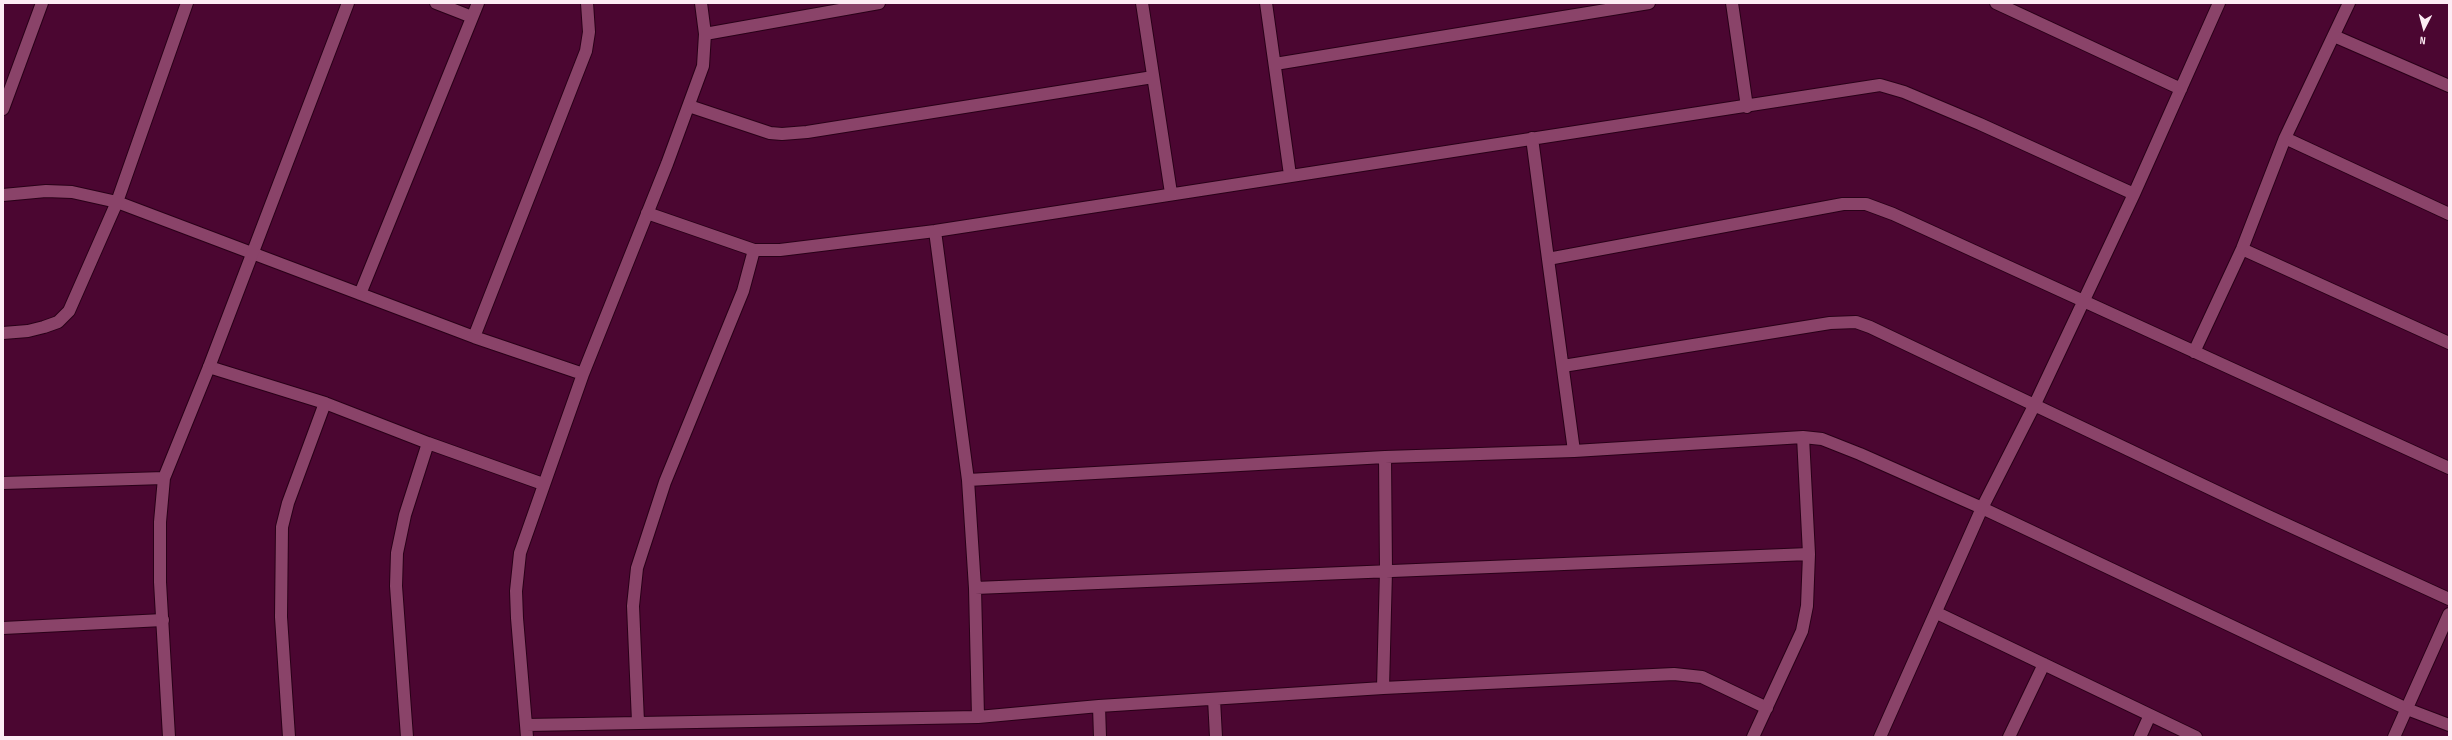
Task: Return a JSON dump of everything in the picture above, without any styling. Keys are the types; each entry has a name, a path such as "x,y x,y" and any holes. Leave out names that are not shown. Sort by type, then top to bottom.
{"street":[{"path":"3,109 42,3"},
{"path":"3,333 28,332 44,327 58,322 69,311 117,202 187,3"},
{"path":"169,737 160,537 164,478 209,367 348,3"},
{"path":"436,3 472,17"},
{"path":"360,294 478,3"},
{"path":"474,337 586,51 589,32 586,3"},
{"path":"701,3 705,34 703,66 689,106 583,374 543,484 520,553 516,591 526,731 638,722 978,717 1099,706 1383,688 1687,674 1715,682 1767,708"},
{"path":"705,34 879,3"},
{"path":"1142,3 1170,194"},
{"path":"1266,3 1290,175"},
{"path":"1275,64 1649,3"},
{"path":"1732,3 1747,107"},
{"path":"1996,3 2181,88"},
{"path":"1880,737 1937,613 1982,508 2035,404 2134,194 2219,3"},
{"path":"2194,352 2242,249 2285,138 2349,3"},
{"path":"2334,36 2449,86"},
{"path":"689,106 770,133 782,134 807,132 1153,77"},
{"path":"647,213 754,250 780,250 935,231 1532,138 1747,107 1859,87 1880,85 1904,92 1980,124 2134,194"},
{"path":"1532,138 1574,451"},
{"path":"2285,138 2449,214"},
{"path":"3,195 46,191 72,192 117,202 252,255 474,337 583,374"},
{"path":"1548,259 1843,204 1866,204 1893,214 2449,468"},
{"path":"935,231 968,480 975,588 978,717"},
{"path":"2242,249 2449,343"},
{"path":"638,722 633,606 637,568 666,482 743,291 754,250"},
{"path":"1563,366 1830,323 1856,322 1870,327 2035,404 2268,516 2449,600"},
{"path":"209,367 325,402 428,443 543,484"},
{"path":"289,737 281,617 282,528 288,503 325,402"},
{"path":"968,480 1384,456 1574,451 1803,437 1822,439 1860,454 1982,508 2407,709 2449,725"},
{"path":"1753,737 1802,631 1808,606 1809,554 1803,437"},
{"path":"407,737 396,586 397,553 405,514 428,443"},
{"path":"1383,688 1386,571 1384,456"},
{"path":"3,484 164,478"},
{"path":"975,588 1809,554"},
{"path":"1937,613 2196,737"},
{"path":"2394,737 2449,614"},
{"path":"3,628 163,620"},
{"path":"2009,737 2044,664"},
{"path":"1214,699 1216,737"},
{"path":"1099,706 1100,737"},
{"path":"2140,737 2150,715"}]}
